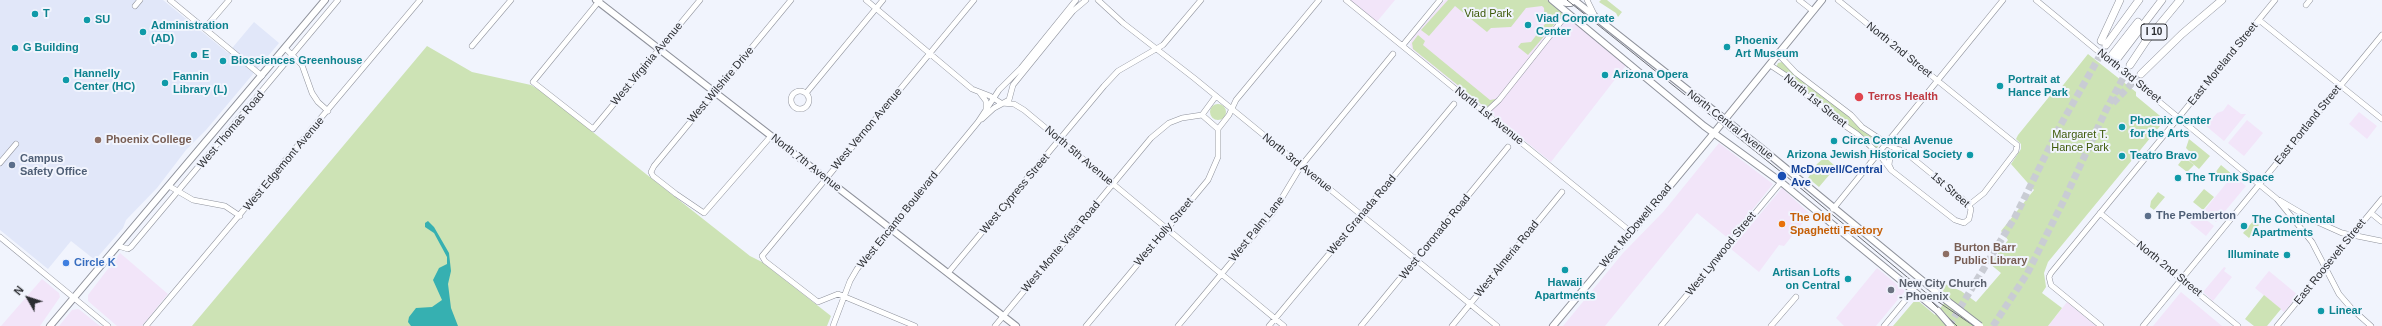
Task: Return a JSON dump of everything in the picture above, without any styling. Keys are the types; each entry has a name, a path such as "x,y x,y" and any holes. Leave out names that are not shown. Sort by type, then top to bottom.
{"highway":[{"name":"I 10","path":"2120,0 2103,43 2139,0"},
{"path":"2112,61 2156,0"},
{"path":"2112,61 2162,0"},
{"name":"I 10","path":"2130,65 2146,41 2180,0"},
{"path":"2141,74 2182,34 2222,0"}],"main road":[{"name":"West Thomas Road","path":"50,326 325,0"},
{"name":"North Central Avenue","path":"1552,0 1656,87 1781,182 1938,311 1951,326"},
{"path":"1557,0 1566,3 1571,3 1574,0"},
{"name":"North Central Avenue","path":"1574,0 1980,326"},
{"name":"West McDowell Road","path":"1553,326 1725,120 1822,0"},
{"name":"North 7th Avenue","path":"598,1 659,50 1016,326"}],"street":[{"path":"135,6 140,0"},
{"path":"170,0 262,76"},
{"path":"205,28 228,0"},
{"name":"West Thomas Road","path":"118,246 128,249 130,247 294,55 338,0"},
{"name":"West Edgemont Avenue","path":"146,326 420,0"},
{"path":"472,46 511,0"},
{"name":"West Virginia Avenue","path":"598,1 533,82 593,129 700,0"},
{"name":"West Wilshire Drive","path":"770,136 704,213 671,190 653,176 651,172 654,166 791,0"},
{"name":"North 5th Avenue","path":"866,0 969,87 1003,103 1021,108 1284,326"},
{"path":"807,92 883,0"},
{"name":"West Vernon Avenue","path":"844,296 838,294 818,302 763,259 763,255 974,0"},
{"name":"West Encanto Boulevard","path":"833,326 853,275 978,122 995,99 999,90 1021,68 1076,0"},
{"name":"West Encanto Boulevard","path":"978,122 994,108 1009,100 1011,89 1016,81 1073,12 1086,0"},
{"name":"North 3rd Avenue","path":"1098,0 1156,49 1216,96 1497,326"},
{"name":"West Cypress Street","path":"948,273 1118,71 1164,45 1201,0"},
{"path":"1216,96 1202,115 1218,129 1232,109 1236,100 1320,0"},
{"name":"North 1st Avenue","path":"1346,0 1631,232"},
{"path":"1403,45 1440,0"},
{"path":"1587,0 1589,8 1598,20"},
{"path":"1799,0 1813,11"},
{"name":"North 2nd Street","path":"1838,0 2017,146 2016,151 1984,193 1969,205"},
{"path":"1833,209 2003,0"},
{"name":"North 3rd Street","path":"2036,0 2112,61 2277,199 2329,228 2352,235 2382,241"},
{"name":"East Moreland Street","path":"2101,326 2051,285 2049,277 2275,0"},
{"path":"2306,5 2310,0"},
{"path":"1485,113 1499,100 1568,13"},
{"path":"2259,20 2382,119"},
{"name":"East Portland Street","path":"2143,326 2382,35"},
{"path":"285,48 294,55 307,74 312,93 318,102 328,111"},
{"name":"West Palm Lane","path":"1178,326 1274,211 1301,166 1393,54"},
{"name":"North 1st Street","path":"1778,54 1796,73 1851,114 1862,127 1887,143"},
{"name":"North 1st Street","path":"1770,65 1791,79 1812,101 1826,109 1878,153"},
{"path":"980,92 986,100 986,110"},
{"name":"West Granada Road","path":"1269,326 1454,104"},
{"name":"West Monte Vista Road","path":"995,326 1159,130 1182,118 1202,115"},
{"name":"West Holly Street","path":"1086,326 1208,180 1214,169 1220,145 1218,129"},
{"name":"1st Street","path":"1878,153 1891,170 1958,222 1964,223 1969,219 1972,213 1969,205 1905,152 1887,143"},
{"path":"0,163 16,144"},
{"name":"West Coronado Road","path":"1360,326 1508,147"},
{"path":"1891,170 1889,165 1890,157 1900,150"},
{"name":"West Lynwood Street","path":"1661,326 1781,182"},
{"path":"169,186 193,200 225,206 240,216"},
{"name":"West Almeria Road","path":"1452,326 1562,192"},
{"name":"North 3rd Street","path":"2277,199 2305,233 2334,286 2346,303 2372,326"},
{"name":"East Roosevelt Street","path":"2278,326 2382,199"},
{"name":"North 2nd Street","path":"2100,213 2238,326"},
{"path":"2371,213 2382,222"},
{"path":"0,237 108,326"},
{"path":"1884,326 1913,291"},
{"path":"844,296 916,326"},
{"path":"1771,326 1796,297"}],"shaded area":[{"name":"Phoenix College","path":"0,0 163,0 228,53 254,22 279,43 206,130 186,150 157,188 126,220 123,228 95,260 71,241 48,269 0,230"},
{"path":"1346,0 1395,0 1375,24"},
{"path":"1445,0 1548,0 1627,64 1551,162 1412,49 1410,45 1412,39"},
{"path":"2228,104 2241,114 2246,114 2224,141 2206,126 2217,113 2223,111"},
{"path":"2359,112 2377,126 2367,139 2349,124"},
{"path":"2247,120 2263,133 2244,156 2228,143"},
{"path":"1719,143 1773,184 1729,239 1697,213 1605,326 1563,326 1623,253 1664,211"},
{"path":"2233,175 2246,186 2216,222 2203,212"},
{"path":"1782,188 1810,214 1784,246 1779,245 1759,272 1731,249"},
{"path":"2198,213 2214,226 2206,236 2190,223"},
{"path":"120,253 168,294 142,326 117,326 88,301 88,295"},
{"path":"2224,267 2226,268 2224,271 2232,277 2213,301 2203,292"},
{"path":"1877,268 1905,291 1876,326 1844,326 1836,318"},
{"path":"2269,271 2298,295 2284,312 2255,288"},
{"path":"42,279 59,293 60,297 40,326 1,326"},
{"path":"2181,292 2222,326 2153,326"},
{"path":"2067,302 2096,326 2048,326"},
{"path":"78,309 100,326 59,326 72,310"}],"green space":[{"name":"Viad Park","path":"1448,0 1547,0 1564,13 1528,55 1518,47 1521,43 1531,42 1545,24 1544,8 1542,6 1526,8 1511,27 1491,28 1487,32 1455,6 1429,36 1421,30"},
{"path":"1601,0 1607,0 1622,12 1618,17 1616,13 1599,2"},
{"path":"1418,35 1425,41 1423,45 1457,73 1490,100 1496,99 1486,108 1413,49 1412,43"},
{"path":"427,46 472,72 531,85 542,92 750,256 762,262 831,316 827,326 192,326"},
{"name":"Margaret T. Hance Park","path":"2088,54 2136,92 2136,96 2165,120 2048,262 2044,273 2046,287 2042,293 2062,308 2048,326 1893,326 1916,299 1935,315 1948,298 1933,286 1938,281 1961,291 1976,302 2001,273 1990,264 2008,240 2001,231 2034,190 2011,164 2021,149 2021,144 2016,139 2053,92 2056,94"},
{"path":"1782,62 1881,142 1877,148 1815,101 1776,67 1778,63"},
{"path":"1218,104 1224,106 1226,112 1224,118 1218,120 1212,118 1210,112 1212,106"},
{"path":"2189,139 2210,156 2199,169 2185,157 2189,151 2186,148"},
{"path":"1825,157 1836,167 1819,187 1808,178 1817,164"},
{"path":"2184,157 2194,165 2187,172 2178,165"},
{"path":"2221,165 2233,175 2227,183 2228,179 2219,174 2213,180 2211,178"},
{"path":"2204,189 2214,197 2203,210 2193,202"},
{"path":"2158,192 2165,197 2154,210 2150,207 2151,201"},
{"path":"2260,213 2265,217 2249,238 2243,233"},
{"path":"2264,295 2281,309 2267,326 2254,326 2245,319"}],"water":[{"path":"428,221 434,227 449,253 451,271 448,284 451,308 458,326 411,326 408,322 409,317 416,308 432,307 442,300 433,280 439,268 447,264 447,257 434,233 425,227 425,223"}],"tunnel":[{"path":"1949,326 2015,217 2060,126 2106,45"},
{"path":"1993,326 2027,274 2066,196 2106,110 2130,65"},
{"path":"2113,103 2141,74"}],"tram line":[{"path":"1567,0 1786,176 1931,297 1974,326"},
{"path":"1932,302 1957,326"}],"place":[{"name":"T","path":"35,14"},
{"name":"SU","path":"87,20"},
{"name":"Viad Corporate Center","path":"1528,25"},
{"name":"Administration (AD)","path":"143,32"},
{"name":"Phoenix Art Museum","path":"1727,47"},
{"name":"G Building","path":"15,48"},
{"name":"E","path":"194,55"},
{"name":"Biosciences Greenhouse","path":"223,61"},
{"name":"Arizona Opera","path":"1605,75"},
{"name":"Hannelly Center (HC)","path":"66,80"},
{"name":"Fannin Library (L)","path":"165,83"},
{"name":"Portrait at Hance Park","path":"2000,86"},
{"name":"Terros Health","path":"1859,97"},
{"name":"Phoenix Center for the Arts","path":"2122,127"},
{"name":"Phoenix College","path":"98,140"},
{"name":"Circa Central Avenue","path":"1834,141"},
{"name":"Arizona Jewish Historical Society","path":"1970,155"},
{"name":"Teatro Bravo","path":"2122,156"},
{"name":"Campus Safety Office","path":"12,165"},
{"name":"McDowell/Central Ave","path":"1782,176"},
{"name":"The Trunk Space","path":"2178,178"},
{"name":"The Pemberton","path":"2148,216"},
{"name":"The Old Spaghetti Factory","path":"1782,224"},
{"name":"The Continental Apartments","path":"2244,226"},
{"name":"Burton Barr Public Library","path":"1946,254"},
{"name":"Illuminate","path":"2287,255"},
{"name":"Circle K","path":"66,263"},
{"name":"Hawaii Apartments","path":"1565,270"},
{"name":"Artisan Lofts on Central","path":"1848,279"},
{"name":"New City Church - Phoenix","path":"1891,290"},
{"name":"Linear","path":"2321,311"}]}
